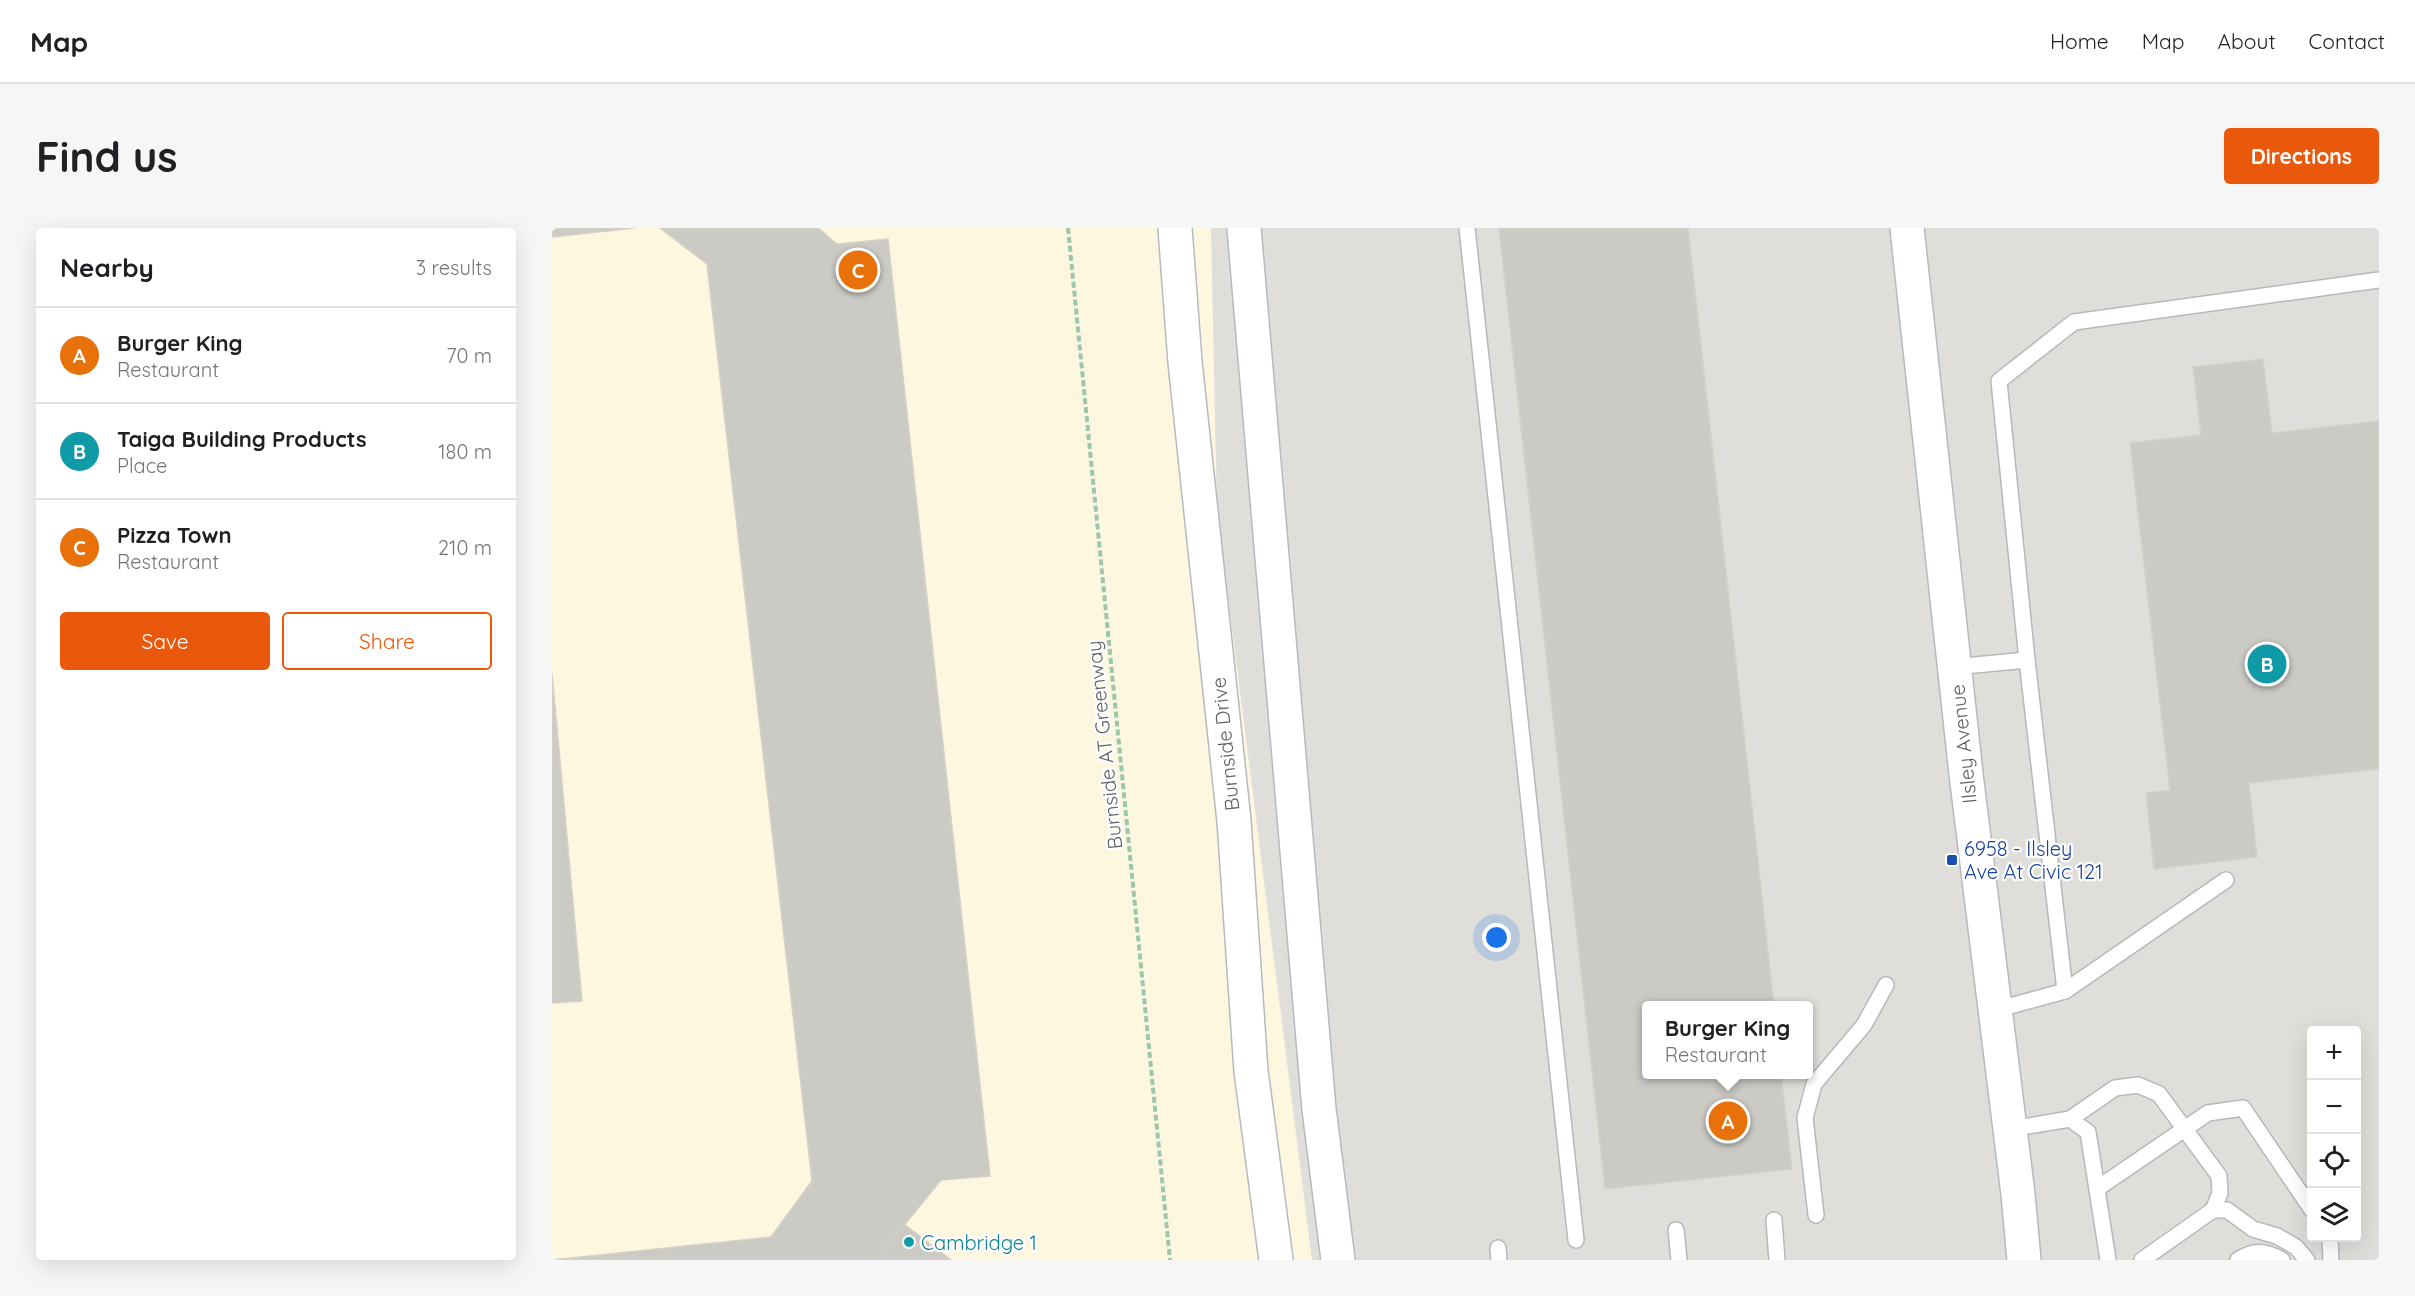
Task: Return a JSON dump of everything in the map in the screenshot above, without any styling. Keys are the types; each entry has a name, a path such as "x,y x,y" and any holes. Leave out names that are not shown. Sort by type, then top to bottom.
{"main road":[{"name":"Burnside Drive","path":"1175,228 1185,362 1234,821 1251,1071 1276,1260"},
{"path":"1244,228 1319,1109 1338,1260"},
{"name":"Ilsley Avenue","path":"1907,228 1954,667 2024,1260"}],"lane":[{"path":"1467,228 1576,1240"},
{"path":"2065,991 2027,660 1999,381 2074,322 2379,280"},
{"path":"1954,667 2027,660"},
{"path":"1995,1010 2065,991 2226,880"},
{"path":"1816,1215 1805,1118 1814,1084 1864,1025 1886,985"},
{"path":"2010,1129 2070,1119 2115,1088 2138,1085 2159,1095 2219,1176 2220,1193 2213,1210 2142,1260"},
{"path":"2098,1188 2208,1113 2243,1108 2307,1203"},
{"path":"2070,1119 2088,1132 2108,1260"},
{"path":"2213,1210 2227,1210 2253,1229 2277,1236 2296,1247 2307,1260"},
{"path":"1774,1220 1777,1260"},
{"path":"1676,1230 1679,1260"},
{"path":"2330,1242 2331,1260"},
{"path":"2238,1260 2249,1252 2269,1252 2282,1260"}],"path":[{"name":"Burnside AT Greenway","path":"1068,228 1170,1260"}],"shaded area":[{"path":"552,228 1211,228 1217,509 1312,1260 552,1260"},
{"path":"1211,228 2379,228 2379,1260 1312,1260 1217,509"}],"building":[{"path":"552,228 635,228 552,237"},
{"path":"660,228 818,228 837,244 888,239 990,1176 941,1180 876,1260 552,1260 771,1237 812,1181 707,264"},
{"path":"1499,228 1688,228 1773,1001 1642,1001 1642,1079 1782,1079 1792,1169 1605,1189"},
{"path":"2263,359 2272,433 2379,421 2379,769 2249,783 2257,857 2154,869 2146,793 2170,790 2130,443 2201,435 2193,367"},
{"path":"552,673 582,1001 552,1003"},
{"name":"Cambridge 1","path":"904,1224 951,1260 876,1260"}],"place":[{"name":"Pizza Town","path":"858,270"},
{"name":"Taiga Building Products","path":"2267,664"},
{"name":"6958 - Ilsley Ave At Civic 121","path":"1952,860"},
{"name":"Burger King","path":"1728,1121"},
{"name":"Cambridge 1","path":"909,1242"}]}
